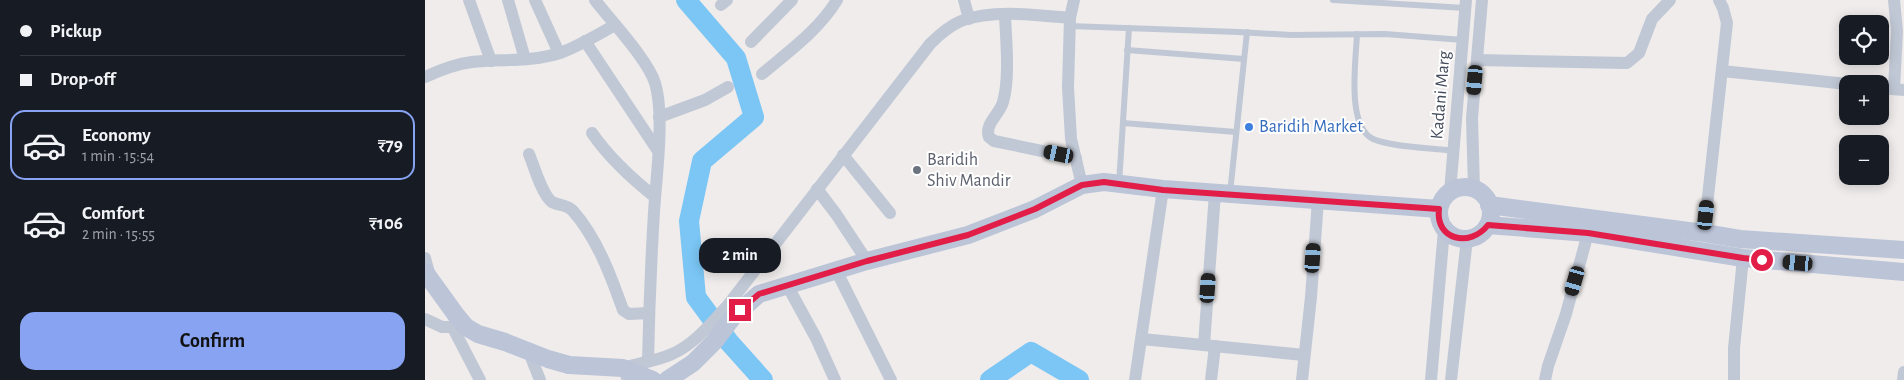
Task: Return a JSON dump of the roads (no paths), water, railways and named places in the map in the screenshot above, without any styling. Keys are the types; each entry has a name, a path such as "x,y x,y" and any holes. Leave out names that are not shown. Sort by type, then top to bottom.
{"street":[{"path":"469,0 491,61"},
{"path":"507,0 525,59"},
{"path":"535,0 559,53"},
{"path":"595,0 647,66 655,82 659,97 648,361"},
{"path":"751,42 792,0"},
{"path":"762,74 809,34 824,19 837,0"},
{"path":"964,0 969,19"},
{"path":"1074,0 1069,22 1068,87 1071,139 1082,185"},
{"name":"Kadani Marg","path":"1474,189 1472,118 1483,0"},
{"path":"1477,60 1627,63 1639,53 1652,18 1670,0"},
{"path":"1704,233 1727,23 1719,0"},
{"path":"1894,0 1899,90"},
{"name":"Kadani Marg","path":"1450,192 1466,4"},
{"path":"667,380 693,363 714,342 730,311 817,189 929,44 946,30 962,21 989,15 1026,14 1069,22"},
{"path":"1005,15 1006,85 1001,108 989,127 989,137 994,140 1076,158"},
{"path":"425,77 460,65 525,59 559,53 615,25"},
{"path":"585,41 658,152"},
{"path":"1722,71 1839,83"},
{"path":"659,117 705,100 728,87"},
{"path":"592,133 605,152 623,171 655,197"},
{"path":"529,154 546,196 551,201 567,206 572,210 594,241 603,258 623,310 629,314 649,313"},
{"path":"843,155 890,213"},
{"path":"625,374 648,361 671,355 696,340 730,311 759,294 867,261 968,235 1035,209 1082,185 1104,182 1163,190 1439,209"},
{"path":"1466,188 1474,189 1482,194 1489,205 1490,217 1488,225 1483,232 1475,237 1459,239 1451,236 1445,230 1440,223 1439,209 1444,198 1450,192 1466,188"},
{"path":"817,189 867,261"},
{"path":"1135,380 1163,190"},
{"path":"1211,380 1209,346 1222,194"},
{"path":"1302,380 1311,297 1318,200"},
{"path":"1489,205 1740,239 1903,247"},
{"path":"1488,225 1588,233 1743,258 1904,272"},
{"path":"1431,380 1445,230"},
{"path":"1545,380 1547,366 1566,314 1588,233"},
{"path":"1451,380 1467,239"},
{"path":"425,258 428,276 459,327 480,380"},
{"path":"1734,380 1734,348 1743,258"},
{"path":"836,270 891,380"},
{"path":"787,285 835,380"},
{"path":"425,319 442,327 459,327 569,365 653,380"},
{"path":"1142,339 1304,355"},
{"path":"529,352 540,380"},
{"path":"1903,380 1904,372"}],"lane":[{"path":"1333,0 1466,4"},
{"path":"1069,22 1129,28 1291,35 1385,34 1463,40"},
{"path":"1119,184 1129,28"},
{"path":"1222,194 1236,132 1247,32"},
{"path":"1357,34 1355,106 1358,122 1362,130 1375,140 1453,151"},
{"path":"1127,50 1244,59"},
{"path":"1123,124 1236,132"}],"waterway":[{"path":"686,0 736,58 754,117 702,161 689,221 696,297 729,342 763,380"},
{"path":"990,380 1031,352 1079,380"}],"place":[{"name":"Baridih Market","path":"1249,127"},
{"name":"Baridih Shiv Mandir","path":"917,170"}]}
